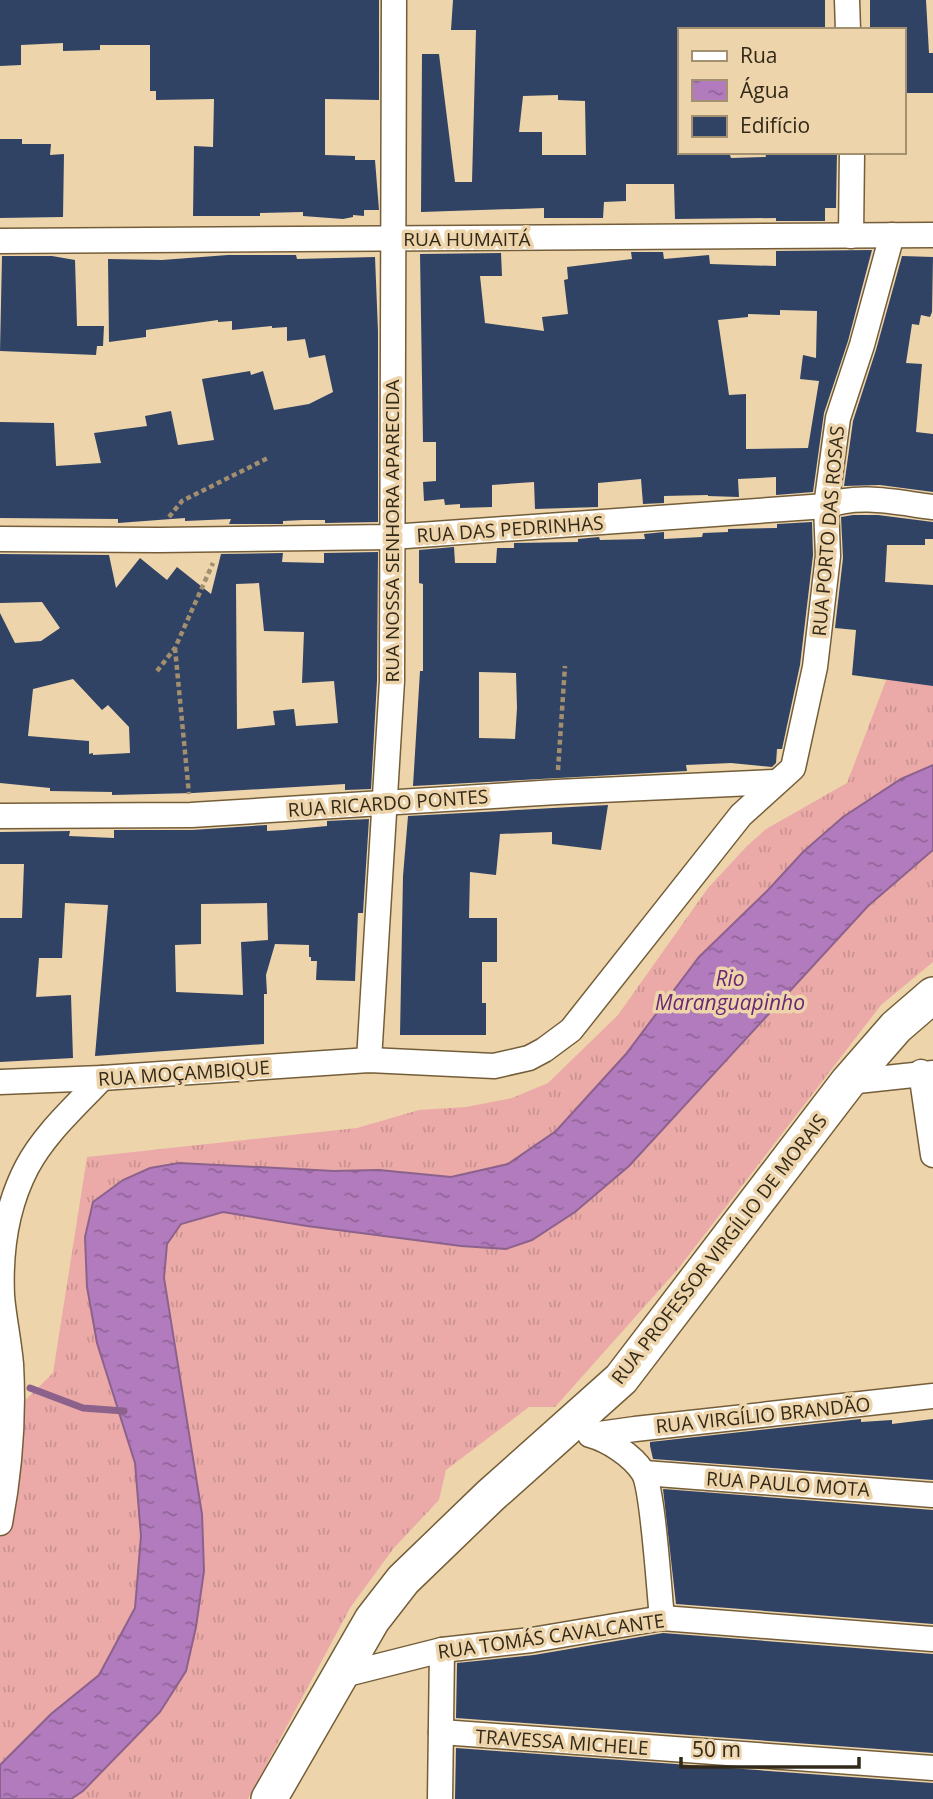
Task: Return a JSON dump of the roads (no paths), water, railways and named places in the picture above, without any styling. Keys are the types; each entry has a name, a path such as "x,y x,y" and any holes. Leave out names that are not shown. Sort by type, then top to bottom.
{"main road":[{"name":"RUA PROFESSOR VIRGÍLIO DE MORAIS","path":"270,1799 372,1620 403,1580 445,1537 621,1380 848,1083 896,1027 933,995"}],"street":[{"name":"RUA NOSSA SENHORA APARECIDA","path":"369,1060 391,681 394,0"},
{"path":"847,0 848,28"},
{"path":"851,236 852,154"},
{"name":"RUA PORTO DAS ROSAS","path":"369,1060 494,1066 529,1058 551,1045 583,1017 741,815 793,768 815,667 828,556 826,506 838,418 862,345 892,235"},
{"name":"RUA HUMAITÁ","path":"0,240 933,235"},
{"name":"RUA DAS PEDRINHAS","path":"0,539 223,540 392,537 826,506 856,499 933,507"},
{"name":"RUA RICARDO PONTES","path":"0,816 191,816 556,792 775,782"},
{"name":"RUA MOÇAMBIQUE","path":"0,1082 369,1060"},
{"path":"848,1083 927,1072 933,1155"},
{"path":"0,1523 10,1448 12,1406 11,1364 1,1269 8,1214 23,1177 42,1144 102,1078"},
{"name":"RUA VIRGÍLIO BRANDÃO","path":"555,1437 933,1396"},
{"path":"592,1435 620,1450 643,1473 649,1500 662,1618"},
{"name":"RUA PAULO MOTA","path":"643,1473 933,1495"},
{"name":"RUA TOMÁS CAVALCANTE","path":"339,1676 442,1650 533,1640 662,1618 933,1639"},
{"path":"440,1799 442,1650"},
{"name":"TRAVESSA MICHELE","path":"442,1732 933,1768"}],"water":[{"name":"Rio Maranguapinho","path":"933,765 933,850 868,906 629,1166 575,1212 532,1240 506,1249 461,1246 223,1212 181,1224 167,1244 164,1278 202,1514 204,1571 186,1671 160,1712 83,1791 71,1799 0,1799 0,1765 51,1714 99,1675 135,1608 141,1536 135,1463 97,1343 87,1287 85,1237 93,1202 123,1180 150,1168 179,1163 334,1171 379,1170 451,1177 508,1164 556,1131 626,1054 699,957 803,852 843,817 901,779"}],"waterway":[{"path":"30,1388 83,1408 124,1411"}]}
